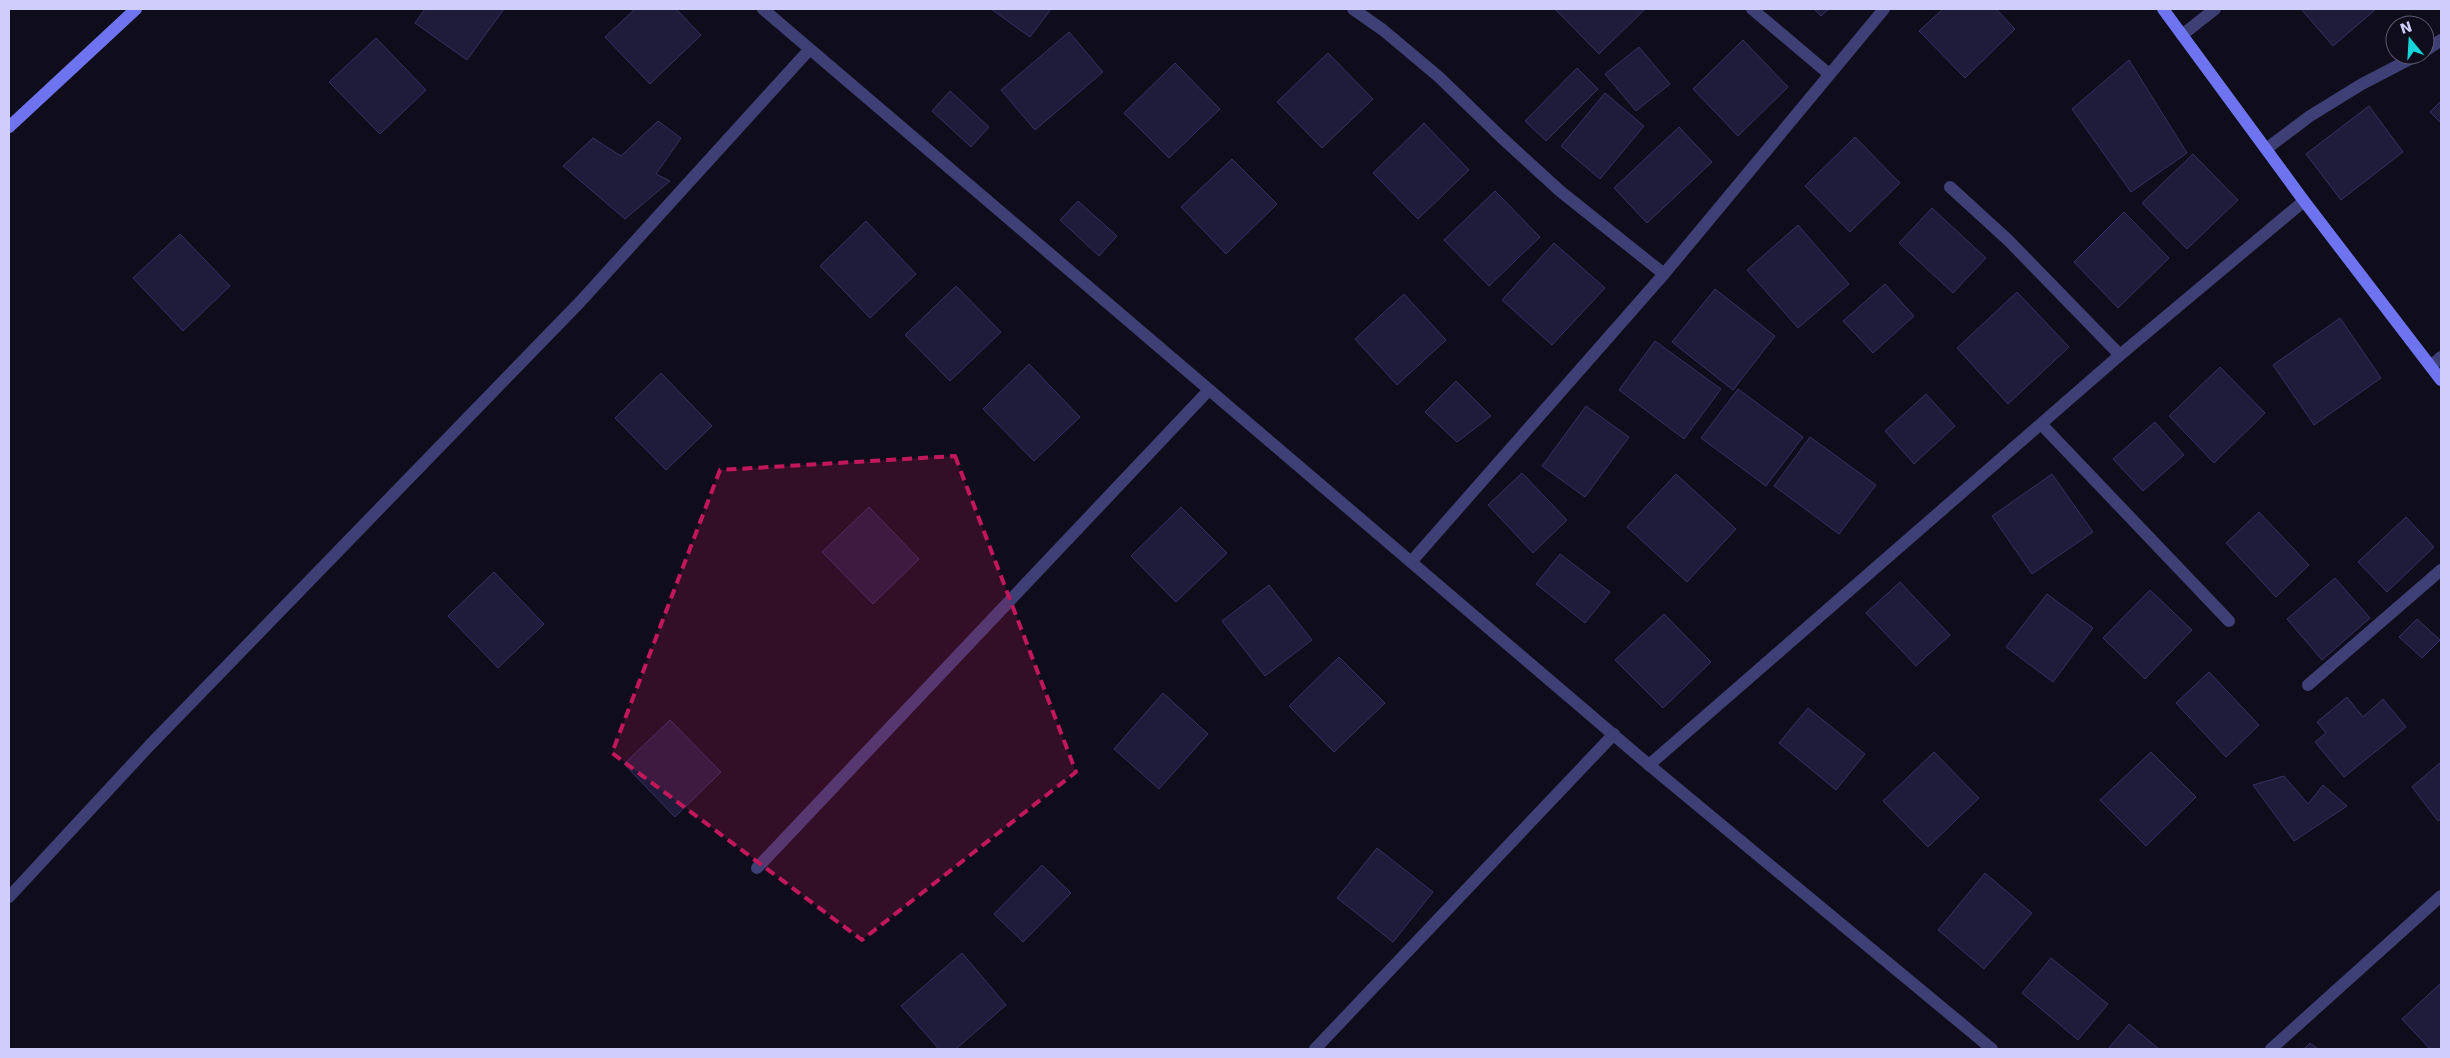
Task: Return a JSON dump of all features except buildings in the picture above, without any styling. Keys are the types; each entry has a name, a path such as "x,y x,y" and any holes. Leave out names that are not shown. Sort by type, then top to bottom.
{"street":[{"path":"9,127 136,9"},
{"path":"763,9 808,50 1650,765 1992,1049"},
{"path":"1353,9 1383,30 1439,77 1560,191 1664,274"},
{"path":"1752,9 1829,74"},
{"path":"1411,562 1664,274 1884,9"},
{"path":"2163,9 2304,201 2441,380"},
{"path":"2182,35 2216,9"},
{"path":"9,897 150,745 580,302 808,50"},
{"path":"2266,149 2310,116 2362,84 2399,65"},
{"path":"1950,187 2008,240 2120,356"},
{"path":"1650,765 2120,356 2304,201"},
{"path":"2431,366 2441,357"},
{"path":"757,868 1209,390"},
{"path":"2042,425 2229,621"},
{"path":"2308,685 2441,570"},
{"path":"1315,1049 1614,734"},
{"path":"2271,1049 2441,896"}],"highlighted area":[{"path":"955,456 1076,772 862,940 612,753 720,470"}]}
